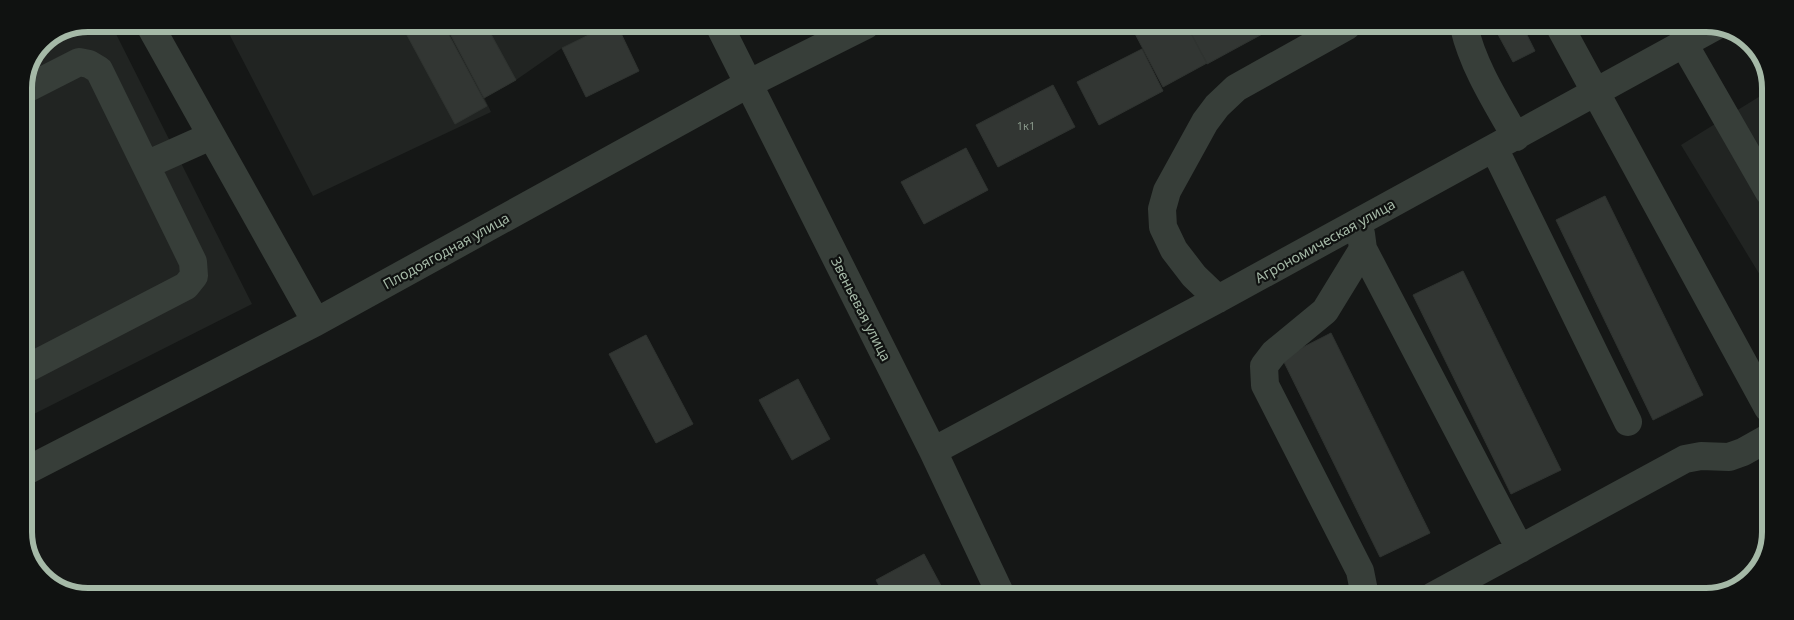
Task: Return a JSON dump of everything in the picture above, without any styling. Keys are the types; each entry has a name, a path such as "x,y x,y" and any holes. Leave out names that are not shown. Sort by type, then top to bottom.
{"street":[{"path":"154,32 210,136 316,322"},
{"name":"Звеньевая улица","path":"722,32 932,451 998,588"},
{"name":"Плодоягодная улица","path":"33,467 316,322 748,84 852,32"},
{"path":"1218,299 1194,276 1174,250 1163,227 1162,209 1167,191 1205,122 1217,106 1236,88 1336,32"},
{"path":"1465,32 1505,143 1628,422"},
{"path":"1563,32 1762,396"},
{"name":"Агрономическая улица","path":"932,451 1359,223 1705,32"},
{"path":"1684,44 1761,178"},
{"path":"32,86 79,62 89,64 99,70 193,262 194,276 186,286 33,366"},
{"path":"146,165 210,136"},
{"path":"1359,223 1363,250 1520,549"},
{"path":"1363,250 1325,311 1274,353 1264,366 1265,385 1360,571 1363,588"},
{"path":"1448,588 1685,459 1701,456 1729,457 1762,441"}],"shaded area":[{"path":"88,32 115,32 252,304 33,415 32,88 37,67 42,57 57,42 67,37"},
{"path":"228,32 595,32 562,48 516,80 484,97 491,112 313,196"},
{"path":"1761,96 1761,278 1681,145"}],"building":[{"path":"405,32 447,32 487,106 455,124"},
{"path":"449,32 490,32 516,80 484,98"},
{"path":"595,32 620,32 639,71 586,97 562,48"},
{"path":"1134,32 1190,32 1207,63 1163,87"},
{"path":"1190,32 1266,32 1207,64"},
{"path":"1497,32 1526,32 1535,51 1513,62"},
{"path":"1142,49 1163,91 1099,125 1077,82"},
{"path":"1053,85 1075,127 998,167 976,125"},
{"path":"966,148 988,190 924,224 901,182"},
{"path":"1605,196 1703,395 1653,420 1556,220"},
{"path":"1463,271 1561,470 1511,494 1413,295"},
{"path":"1331,333 1430,533 1380,557 1282,358"},
{"path":"646,335 693,424 656,443 609,354"},
{"path":"798,379 830,439 792,460 759,400"},
{"path":"924,554 942,588 880,588 876,580"}]}
